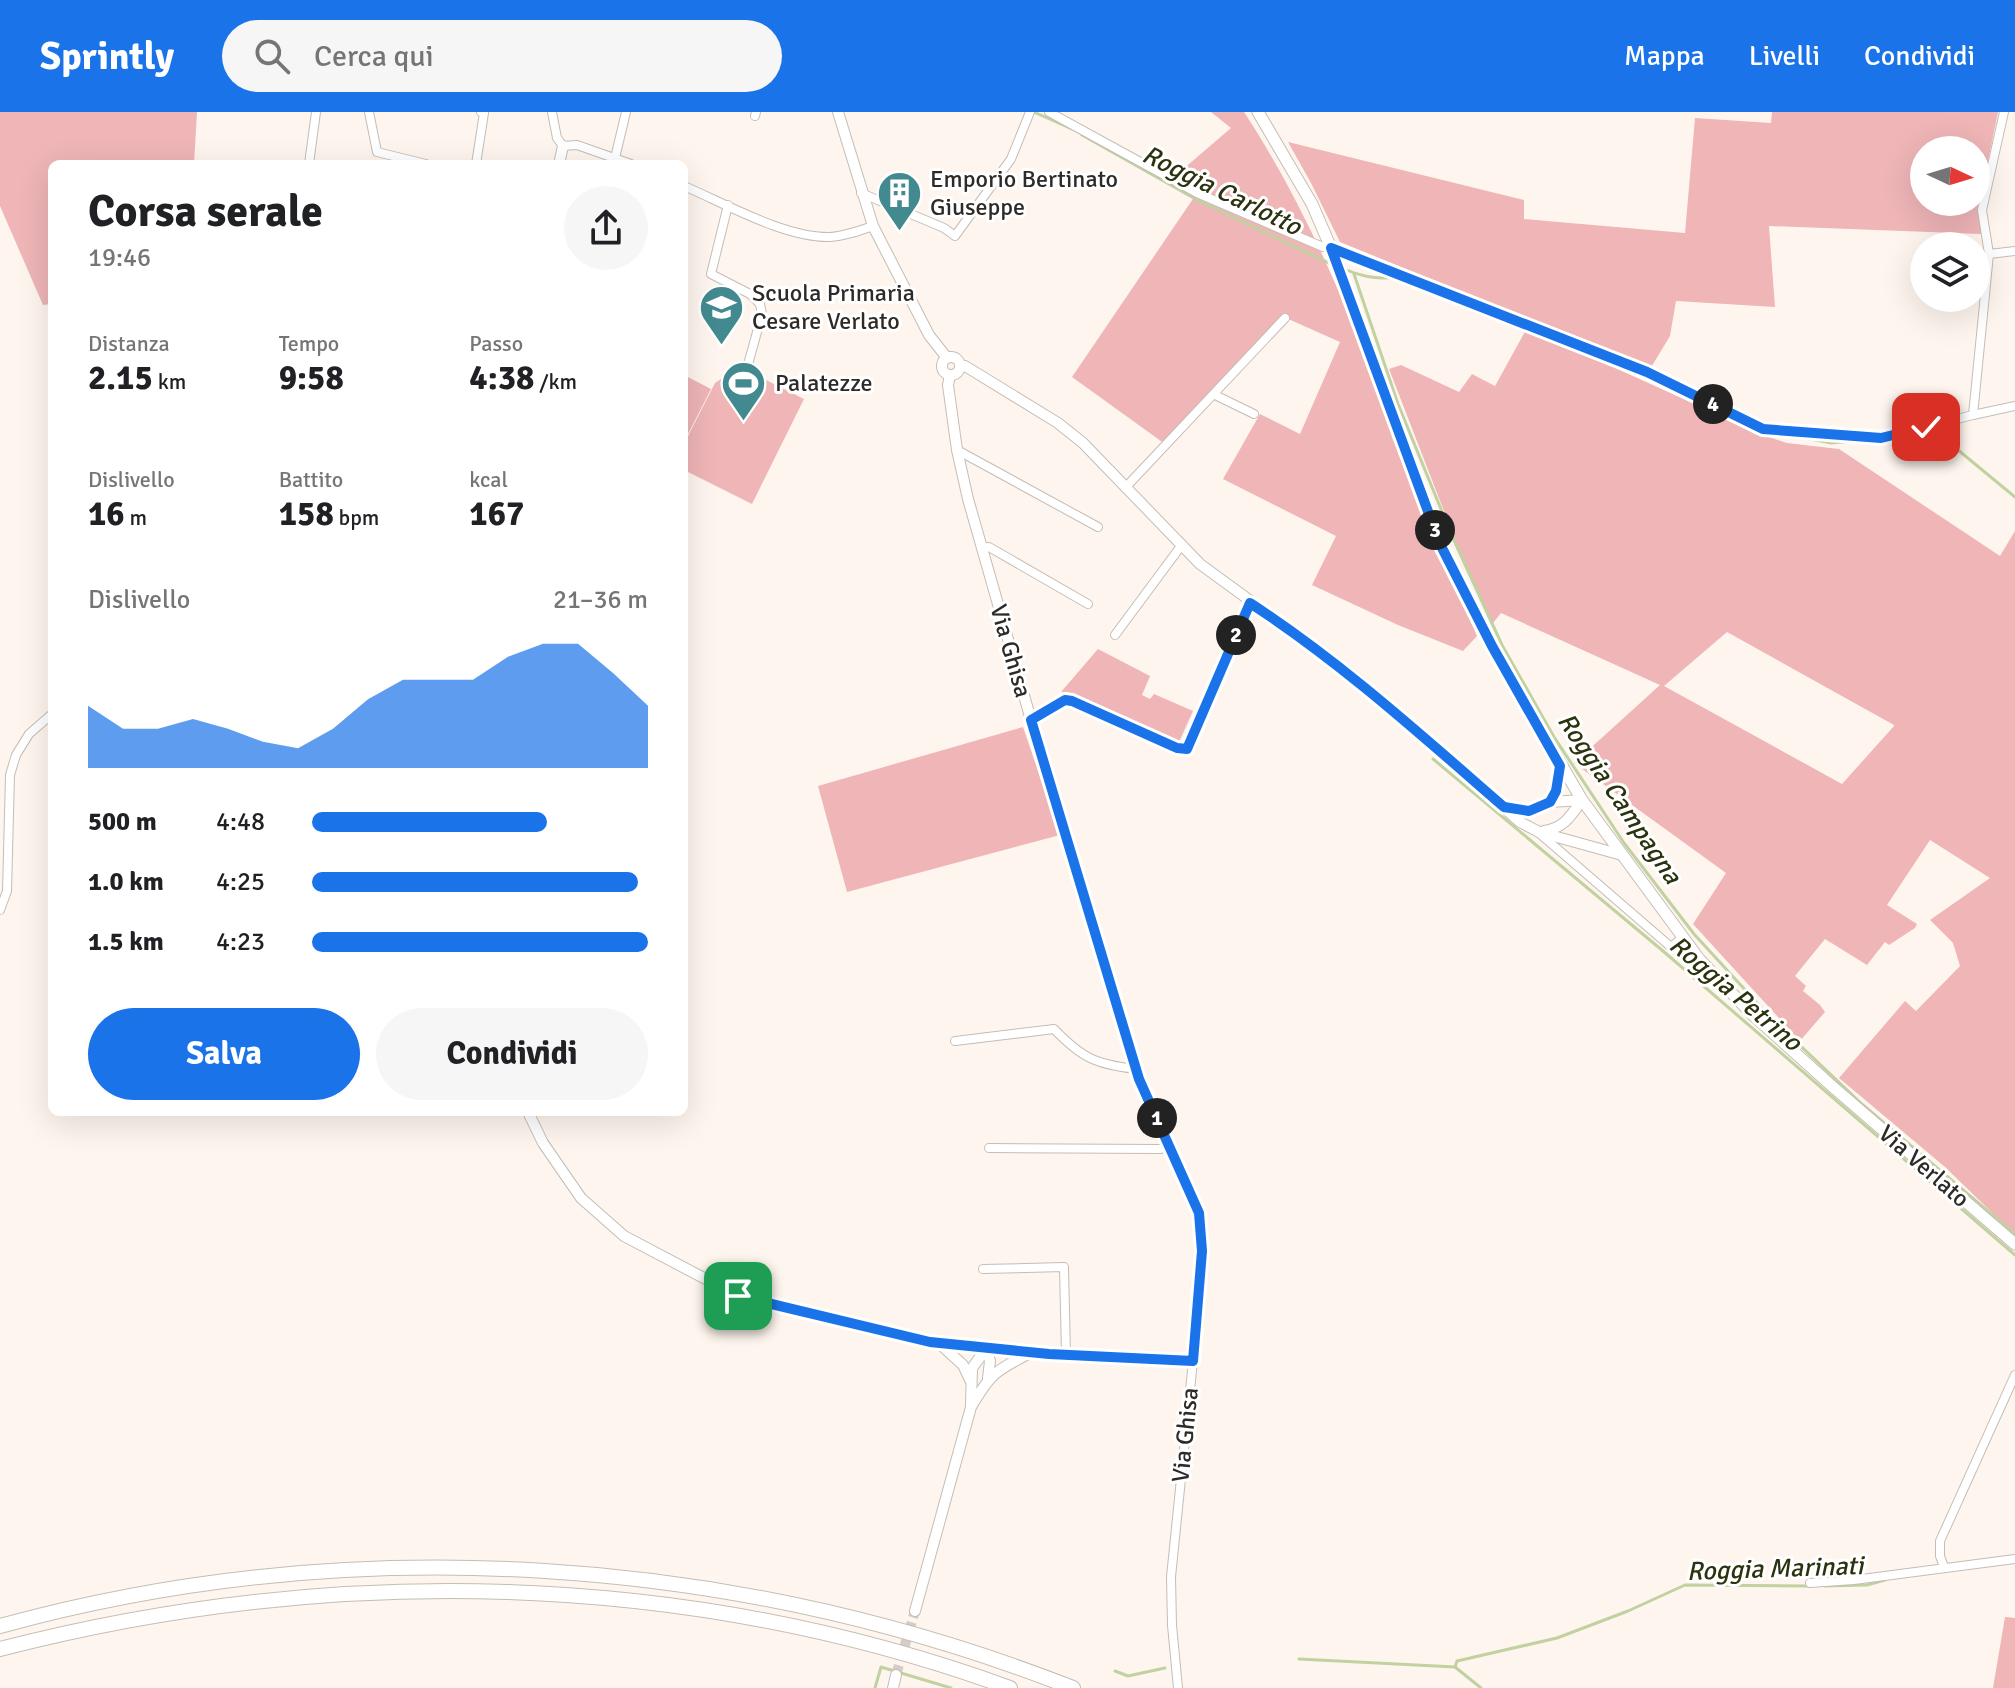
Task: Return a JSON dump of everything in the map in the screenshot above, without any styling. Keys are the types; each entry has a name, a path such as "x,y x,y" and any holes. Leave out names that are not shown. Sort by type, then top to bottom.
{"highway":[{"path":"0,1626 117,1598 247,1578 374,1568 514,1568 639,1579 758,1596 889,1626 996,1659 1073,1688"},
{"path":"0,1649 133,1618 252,1600 369,1591 513,1591 629,1600 738,1615 858,1641 1010,1688"}],"main road":[{"name":"Via Verlato","path":"1258,112 1312,204 1331,248 1440,544 1492,646 1582,800 1699,959 1753,1015 2015,1244"}],"street":[{"path":"310,160 316,112"},
{"path":"369,112 377,152 410,160"},
{"path":"477,160 484,113 481,112"},
{"path":"552,112 557,138 563,146 560,160"},
{"path":"615,158 626,112"},
{"path":"838,112 873,226 929,335 947,358 957,360 960,367"},
{"path":"861,193 944,228 955,236 1011,159 1030,112"},
{"path":"1049,112 1197,193 1323,247 1647,372 1763,429 1881,438 2015,406"},
{"path":"1986,232 1982,210 2004,112"},
{"path":"563,146 577,145 620,160"},
{"path":"688,188 779,227 805,234 829,237 873,226"},
{"path":"728,205 711,274 750,294 760,304 762,314 747,368"},
{"path":"1990,254 2015,251"},
{"path":"1973,415 1983,312"},
{"path":"1125,488 1285,318"},
{"path":"947,358 942,368 950,375 965,366 1058,423 1083,443 1181,546 1250,603 1356,678 1520,822 1539,832 1671,947 1683,937"},
{"name":"Via Ghisa","path":"950,375 948,385 957,450 1031,720 1135,1069 1193,1196 1201,1231 1201,1286 1173,1541 1172,1625 1178,1688"},
{"path":"1215,395 1254,414"},
{"path":"957,450 1098,527"},
{"path":"1115,635 1181,546"},
{"name":"Via Ghisa","path":"982,548 989,547 1088,604"},
{"path":"1031,720 1065,700 1072,701 1177,748 1187,749 1250,603"},
{"path":"0,910 7,891 10,775 16,755 29,734 48,717"},
{"path":"1550,802 1556,791 1560,766"},
{"path":"1504,807 1529,811 1550,802 1582,800"},
{"path":"1539,832 1557,829 1582,800"},
{"path":"1539,832 1622,855"},
{"path":"955,1041 1054,1029 1073,1050 1089,1059 1135,1069"},
{"path":"530,1116 543,1143 581,1198 624,1236 738,1296 939,1343 1031,1353 1193,1361"},
{"path":"989,1148 1161,1149 1169,1145"},
{"path":"983,1269 1064,1267 1066,1355"},
{"path":"939,1343 963,1365 970,1380"},
{"path":"986,1349 990,1361 988,1378"},
{"path":"971,1407 970,1380 974,1363 986,1349"},
{"path":"915,1611 971,1407 988,1378 1002,1367 1031,1353"},
{"path":"1944,1567 1940,1541 2015,1375"},
{"path":"1810,1583 2015,1559"},
{"path":"893,1688 896,1675"}],"shaded area":[{"path":"0,112 197,112 194,160 48,160 48,304 43,305 0,206"},
{"path":"1211,112 1244,112 1314,238 1344,303 1477,636 1463,651 1312,585 1336,536 1223,479 1260,414 1300,434 1340,342 1286,318 1165,444 1072,377 1199,190 1175,176 1231,128"},
{"path":"1772,112 1998,112 1990,151 1990,136 1910,136 1910,216 1979,216 1981,232 1769,226 1775,307 1676,301 1670,336 1650,369 1340,242 1288,142 1524,200 1524,219 1685,233 1695,118 1771,123"},
{"path":"1527,328 1763,435 1787,443 1839,449 2000,556 2015,531 2015,1235 1945,1167 1839,1078 1905,1001 1916,1011 1960,966 1953,943 1930,920 1990,878 1930,840 1887,905 1917,924 1915,928 1889,945 1885,942 1867,965 1825,939 1795,976 1806,986 1803,991 1825,1012 1800,1041 1693,924 1726,873 1574,763 1660,685 1501,613 1493,623 1456,542 1389,369 1401,365 1459,392 1472,374 1495,386","holes":["1727,632 1894,725 1842,784 1664,686"]},
{"name":"Palatezze","path":"740,367 804,399 752,504 688,472 688,436 715,383"},
{"path":"688,377 711,389 688,434"},
{"path":"1098,649 1150,676 1142,695 1150,699 1154,694 1193,711 1179,742 1061,692"},
{"path":"1023,727 1060,835 847,892 818,786"},
{"path":"2005,1617 2015,1618 2015,1688 1993,1688"}],"waterway":[{"name":"Roggia Carlotto","path":"1036,113 1072,129"},
{"name":"Roggia Carlotto","path":"1082,135 1199,201 1331,264"},
{"name":"Roggia Carlotto","path":"1342,268 1371,277 1400,277"},
{"name":"Roggia Campagna","path":"1354,274 1398,404 1452,536 1502,645 1554,737 1624,843 1694,934 1770,1017 1863,1105 2015,1234"},
{"name":"Roggia Carlotto","path":"1896,438 1935,431 2015,497"},
{"name":"Roggia Carlotto","path":"1785,434 1831,443 1864,440"},
{"name":"Roggia Petrino","path":"1433,759 1663,951 2015,1255"},
{"name":"Roggia Marinati","path":"1825,1586 1867,1585 1885,1580"},
{"name":"Roggia Marinati","path":"1455,1667 1457,1661 1557,1638 1685,1585 1809,1586"},
{"path":"1299,1659 1455,1667 1481,1688"},
{"path":"875,1688 881,1667 951,1688"},
{"path":"1115,1671 1128,1676 1165,1668"}],"tunnel":[{"path":"896,1675 915,1611"}],"place":[{"name":"Emporio Bertinato Giuseppe","path":"899,232"},
{"name":"Scuola Primaria Cesare Verlato","path":"721,346"},
{"name":"Palatezze","path":"744,422"}],"route":[{"path":"738,1296 930,1342 1049,1354 1193,1361 1201,1286 1199,1213 1139,1079 1031,720 1065,700 1072,701 1177,748 1187,749 1250,603 1356,678 1504,807 1529,811 1550,802 1556,791 1560,766 1492,646 1440,544 1331,248 1647,372 1763,429 1881,438 1926,427"}]}
